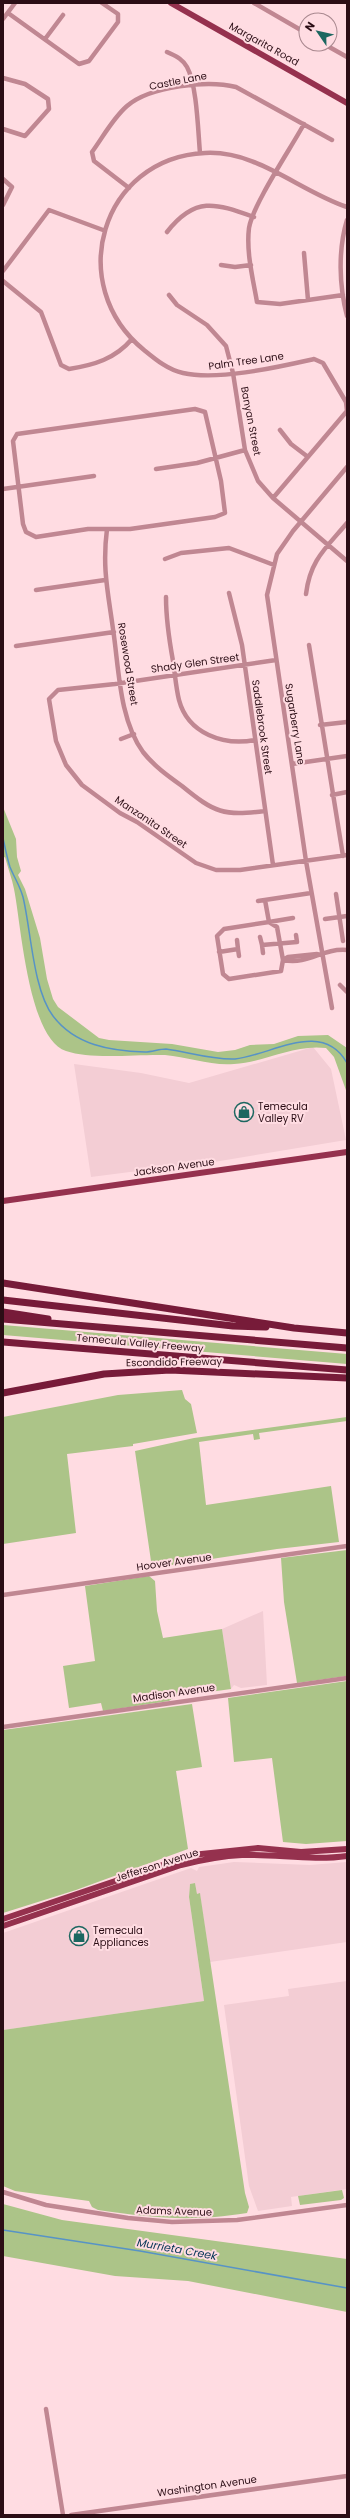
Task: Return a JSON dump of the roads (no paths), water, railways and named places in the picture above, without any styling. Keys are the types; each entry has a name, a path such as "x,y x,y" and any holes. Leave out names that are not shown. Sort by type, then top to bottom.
{"highway":[{"path":"3,1283 294,1328 347,1333"},
{"path":"3,1300 233,1326 294,1328"},
{"path":"3,1312 110,1328 347,1348"},
{"name":"Temecula Valley Freeway","path":"3,1319 110,1328"},
{"name":"Temecula Valley Freeway","path":"3,1342 347,1370"},
{"name":"Escondido Freeway","path":"3,1393 93,1376 170,1370 347,1378"}],"main road":[{"name":"Margarita Road","path":"171,3 347,103"},
{"name":"Jackson Avenue","path":"3,1201 347,1152"},
{"name":"Jefferson Avenue","path":"3,1919 192,1855 216,1851 258,1848 301,1852 347,1849"},
{"path":"316,1859 317,1856 347,1849"},
{"name":"Jefferson Avenue","path":"3,1926 181,1865 207,1859 242,1855 316,1859 347,1856"},
{"path":"64,1906 68,1901 81,1897 96,1888"}],"street":[{"path":"3,18 15,3"},
{"path":"8,13 79,64 89,60 118,22 118,14 102,3"},
{"path":"254,3 264,5 298,28"},
{"path":"45,39 63,15"},
{"path":"167,52 179,57 187,67 191,85 200,153"},
{"path":"338,52 347,57"},
{"path":"3,78 25,84 48,99 49,109 25,136 3,129"},
{"name":"Castle Lane","path":"129,188 94,161 92,152 127,106 139,98 191,85 220,83 236,87 332,140"},
{"path":"304,124 249,228 251,265 258,302 280,304 343,295"},
{"name":"Palm Tree Lane","path":"308,457 347,411 346,402 323,363 314,359 233,373 201,376 181,373 159,362 132,339 112,314 105,294 101,274 103,230 129,188 141,176 159,164 200,153 228,154 248,158 324,200 347,207"},
{"path":"3,179 12,188 3,204"},
{"path":"168,232 178,219 190,209 209,205 225,206 254,217"},
{"path":"3,271 49,210 103,230"},
{"path":"347,220 341,254 343,295 347,316"},
{"path":"304,253 308,300"},
{"path":"220,265 235,267 251,265"},
{"path":"3,282 41,312 61,365 69,369 98,363 114,356 132,339"},
{"name":"Banyan Street","path":"168,295 177,305 207,325 219,336 226,346 233,373 245,450 258,481 272,498 347,561"},
{"path":"195,409 205,412 216,458 225,504 225,513 215,517 130,529 88,529 36,537 26,532 23,524 19,486 13,441 17,434 195,409"},
{"path":"272,498 308,457 291,444 280,430"},
{"path":"156,469 216,458 245,450"},
{"name":"Sugarberry Lane","path":"332,1008 319,954 267,595 277,554 301,522 347,467"},
{"path":"3,489 94,476"},
{"path":"306,594 308,575 314,564 347,523"},
{"name":"Rosewood Street","path":"107,530 104,568 105,580 121,683 134,734 143,751 157,767 200,801 217,810 235,814 265,811"},
{"path":"165,559 181,553 229,548 274,565"},
{"path":"36,590 105,580"},
{"name":"Saddlebrook Street","path":"229,593 242,645 273,865"},
{"path":"166,597 166,619 179,702 190,721 207,735 225,742 255,740"},
{"path":"16,646 114,632"},
{"path":"309,645 320,725 332,795 345,855"},
{"name":"Shady Glen Street","path":"49,699 58,690 175,676 276,660"},
{"name":"Manzanita Street","path":"49,699 56,741 66,765 82,785 120,813 137,822 196,863 216,870 273,865 345,855"},
{"path":"320,725 347,722"},
{"path":"121,739 134,734"},
{"path":"292,764 347,756"},
{"path":"332,795 347,792"},
{"path":"258,901 311,893"},
{"path":"336,894 343,941"},
{"path":"265,900 269,922 277,927 283,960 281,971 229,979 223,974 217,936 224,929 269,922 293,918"},
{"path":"325,919 347,916"},
{"path":"262,945 279,942 297,942 296,934"},
{"path":"260,937 263,953"},
{"path":"237,940 239,956"},
{"path":"219,952 238,949"},
{"path":"283,960 288,957 347,950"},
{"path":"340,985 347,992"},
{"name":"Hoover Avenue","path":"3,1595 347,1546"},
{"name":"Madison Avenue","path":"3,1727 347,1678"},
{"name":"Adams Avenue","path":"3,2192 46,2205 128,2218 172,2222 237,2220 347,2205"},
{"path":"46,2409 63,2515"},
{"name":"Washington Avenue","path":"71,2515 347,2476"}],"waterway":[{"path":"3,838 10,867 23,897 41,991 46,1005 53,1016 72,1034 83,1040 106,1048 145,1052 166,1049 226,1059 235,1059 296,1043 310,1041 324,1043 337,1050 347,1063"},
{"name":"Murrieta Creek","path":"3,2230 140,2251 347,2288"}],"place":[{"name":"Temecula Valley RV","path":"244,1112"},
{"name":"Temecula Appliances","path":"79,1936"}]}
